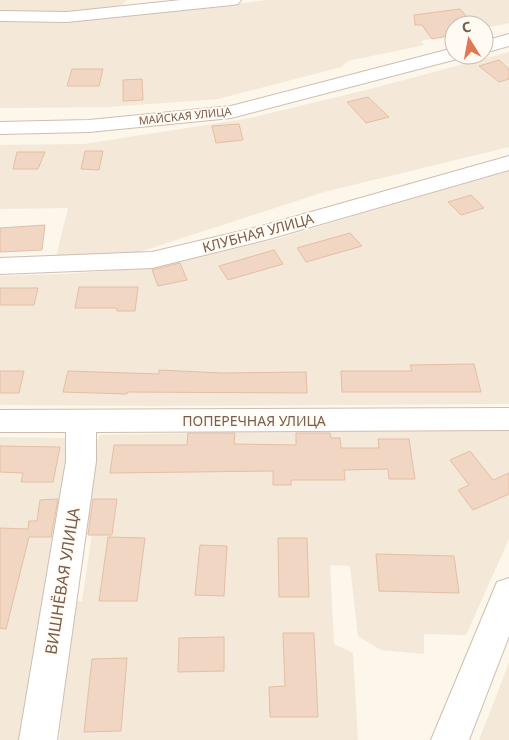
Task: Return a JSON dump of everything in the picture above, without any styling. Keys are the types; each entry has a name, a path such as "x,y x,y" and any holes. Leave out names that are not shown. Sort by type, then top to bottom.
{"street":[{"path":"0,16 67,17 135,5 232,0"},
{"path":"494,44 509,40"},
{"name":"МАЙСКАЯ УЛИЦА","path":"0,128 89,126 231,112 444,57"},
{"name":"КЛУБНАЯ УЛИЦА","path":"0,266 152,260 261,234 509,163"},
{"name":"ПОПЕРЕЧНАЯ УЛИЦА","path":"0,422 509,419"},
{"name":"ВИШНЁВАЯ УЛИЦА","path":"38,740 81,462 81,422"},
{"path":"450,740 509,593"}],"shaded area":[{"path":"0,0 127,0 118,8 69,14 0,13"},
{"path":"268,0 509,0 509,23 494,26 494,15 444,15 444,36 421,41 424,45 348,61 341,67 218,99 108,107 0,108 0,20 225,5"},
{"path":"509,52 509,147 324,192 127,256 56,257 68,208 0,209 0,145 84,144 250,118 460,65 494,65 494,56"},
{"path":"509,170 509,404 0,405 0,276 151,268 280,238"},
{"path":"296,431 509,431 509,539 466,635 424,634 424,654 381,650 358,636 350,566 330,565 334,644 353,653 358,740 59,740 73,601 82,601 92,535 84,535 96,444 100,435"},
{"path":"0,437 69,438 19,740 0,740"},
{"path":"509,662 509,740 479,740 504,676"}],"building":[{"path":"460,9 465,15 444,15 444,37 432,39 422,25 415,25 414,15"},
{"path":"499,60 509,69 509,79 499,82 479,66 494,65 494,62"},
{"path":"72,69 103,69 99,86 67,86"},
{"path":"142,79 143,100 123,101 123,80"},
{"path":"368,97 389,117 366,123 347,102"},
{"path":"239,124 243,140 216,143 212,126"},
{"path":"85,151 103,151 99,170 81,169"},
{"path":"17,152 45,152 38,169 13,169"},
{"path":"471,195 484,208 461,215 448,202"},
{"path":"45,225 42,250 0,252 0,228"},
{"path":"350,233 362,246 306,262 297,248"},
{"path":"274,250 283,264 228,280 219,266"},
{"path":"180,263 187,280 158,286 152,270"},
{"path":"79,287 138,287 135,311 117,311 117,308 75,308"},
{"path":"0,288 38,288 34,305 0,305"},
{"path":"474,364 481,392 342,392 341,371 412,371 410,365"},
{"path":"159,370 222,373 306,372 307,393 127,392 127,394 63,392 68,371 159,374"},
{"path":"0,371 24,371 19,393 0,393"},
{"path":"188,433 235,433 234,444 296,445 296,433 330,433 331,438 340,438 341,448 379,448 378,439 409,439 415,479 389,479 388,469 344,470 345,480 291,480 291,485 273,485 273,471 110,473 114,445 187,445"},
{"path":"0,446 60,447 53,482 21,482 23,473 0,472"},
{"path":"470,451 493,480 509,473 509,494 473,510 458,490 469,485 450,460"},
{"path":"58,499 51,537 29,537 6,629 0,628 0,528 28,529 29,521 37,521 40,500"},
{"path":"93,499 117,499 112,535 88,535"},
{"path":"108,537 145,538 137,601 99,601"},
{"path":"278,538 307,538 309,597 279,597"},
{"path":"200,545 227,546 224,596 195,595"},
{"path":"376,554 454,556 459,593 379,591"},
{"path":"283,633 314,633 318,717 270,717 269,687 285,686"},
{"path":"224,637 224,671 178,672 179,638"},
{"path":"127,658 121,731 84,732 92,659"}]}
